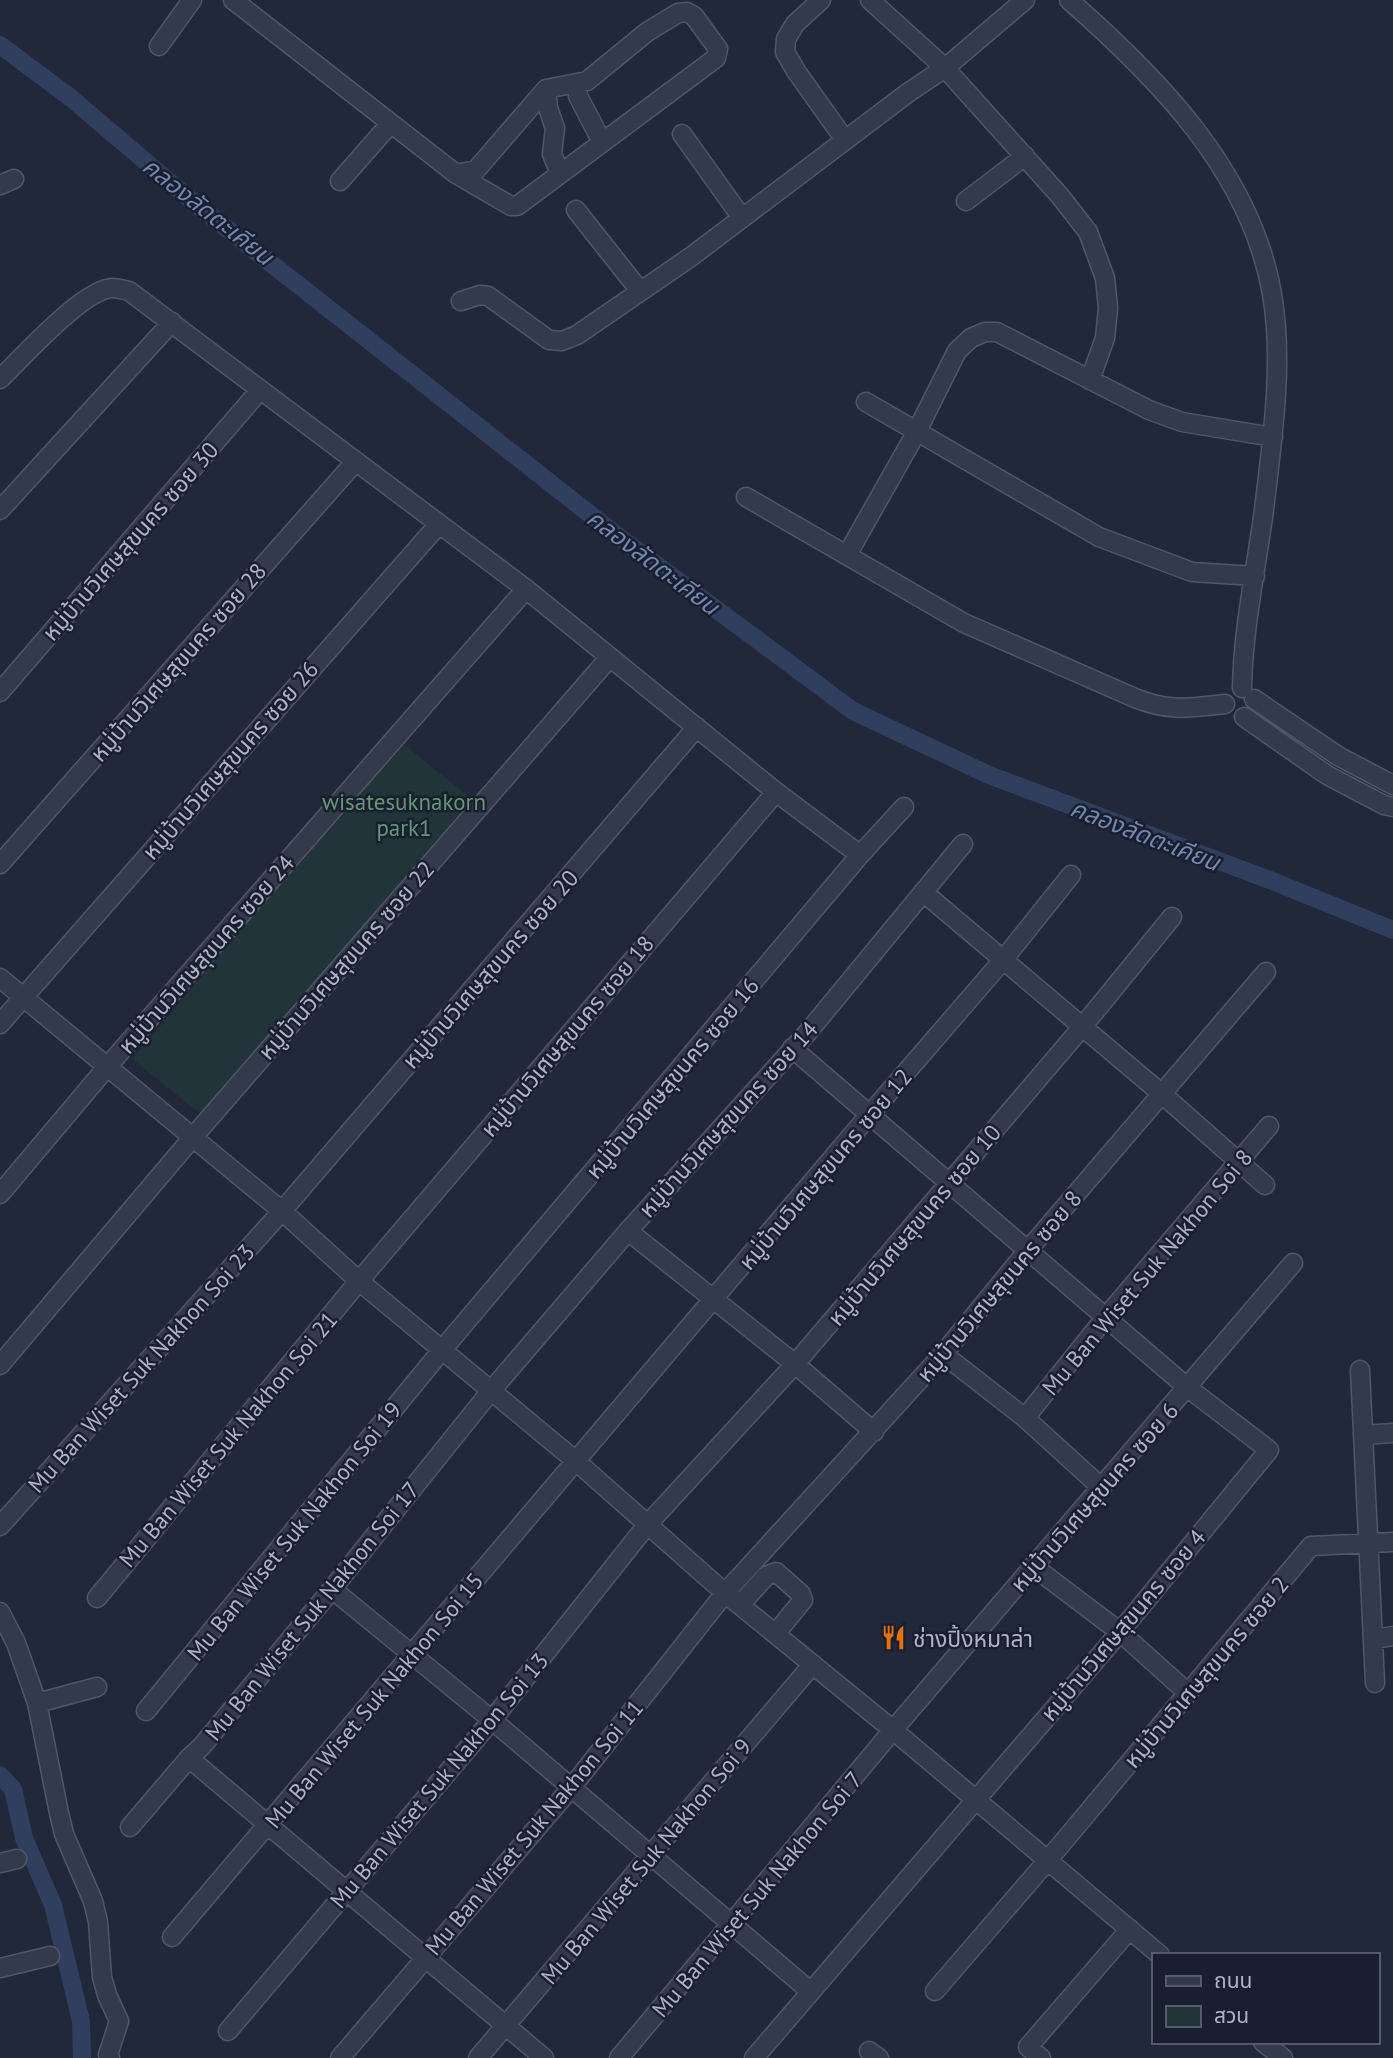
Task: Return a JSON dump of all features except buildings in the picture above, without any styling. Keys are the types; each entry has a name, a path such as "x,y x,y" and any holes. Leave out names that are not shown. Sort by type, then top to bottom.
{"street":[{"path":"159,46 192,0"},
{"path":"233,0 456,174 515,207 716,58 718,49 691,13 683,12 665,20 587,81 547,89 476,170 456,174"},
{"path":"821,0 795,24 786,39 785,52 845,140"},
{"path":"870,0 945,68 1025,156 1088,232 1105,278 1108,308 1105,338 1090,380"},
{"path":"461,301 481,295 488,296 549,340 562,341 577,335 742,218 945,68 1025,0"},
{"path":"1069,0 1117,42 1196,130 1221,165 1263,252 1273,295 1276,334 1273,437 1242,654 1253,710 1244,717"},
{"path":"576,84 578,96 602,142"},
{"path":"547,89 548,108 555,128 552,154 560,174"},
{"path":"340,181 390,124"},
{"path":"682,134 742,218"},
{"path":"966,201 1025,156"},
{"path":"576,209 640,291"},
{"path":"0,379 73,309 95,293 112,288 129,291 526,589 776,792 860,855"},
{"path":"0,510 172,322"},
{"path":"847,555 916,433 957,351 971,338 985,332 996,332 1149,410 1182,422 1273,437"},
{"name":"หมู่บ้านวิเศษสุขนคร ซอย 30","path":"0,691 260,390"},
{"path":"866,402 1099,537 1192,572 1255,576"},
{"name":"หมู่บ้านวิเศษสุขนคร ซอย 28","path":"0,864 356,461"},
{"path":"746,496 964,623 1156,706 1179,709 1225,704"},
{"name":"หมู่บ้านวิเศษสุขนคร ซอย 26","path":"0,1024 439,524"},
{"name":"หมู่บ้านวิเศษสุขนคร ซอย 24","path":"0,1194 107,1067 526,589"},
{"name":"หมู่บ้านวิเศษสุขนคร ซอย 22","path":"0,1365 193,1137 610,657"},
{"path":"1372,799 1387,782 1338,757 1248,693 1229,692 1225,704 1233,716 1244,717 1327,775 1372,799 1393,807"},
{"name":"หมู่บ้านวิเศษสุขนคร ซอย 20","path":"282,1211 697,727"},
{"path":"1287,747 1301,731"},
{"name":"หมู่บ้านวิเศษสุขนคร ซอย 18","path":"359,1281 776,792"},
{"name":"หมู่บ้านวิเศษสุขนคร ซอย 16","path":"442,1350 860,855 904,807"},
{"name":"หมู่บ้านวิเศษสุขนคร ซอย 14","path":"489,1392 628,1231 808,1032 963,844"},
{"name":"หมู่บ้านวิเศษสุขนคร ซอย 12","path":"577,1462 1003,960 1071,874"},
{"path":"923,892 1083,1026 1265,1185"},
{"name":"หมู่บ้านวิเศษสุขนคร ซอย 10","path":"647,1525 795,1364 1083,1026 1172,916"},
{"name":"หมู่บ้านวิเศษสุขนคร ซอย 8","path":"724,1593 943,1354 1028,1250 1266,972"},
{"path":"0,978 282,1211 489,1392 577,1462 724,1593 894,1730 1158,1953"},
{"path":"792,1048 1188,1388"},
{"name":"Mu Ban Wiset Suk Nakhon Soi 8","path":"1025,1418 1105,1318 1269,1126"},
{"name":"Mu Ban Wiset Suk Nakhon Soi 23","path":"0,1526 282,1211"},
{"path":"628,1231 795,1364 873,1432"},
{"name":"หมู่บ้านวิเศษสุขนคร ซอย 6","path":"894,1730 1293,1263"},
{"name":"Mu Ban Wiset Suk Nakhon Soi 21","path":"97,1598 359,1281"},
{"name":"Mu Ban Wiset Suk Nakhon Soi 19","path":"146,1711 442,1350"},
{"path":"943,1354 1025,1418 1102,1488"},
{"path":"1360,1370 1375,1683"},
{"name":"หมู่บ้านวิเศษสุขนคร ซอย 4","path":"754,2058 1120,1632 1269,1450 1188,1388"},
{"name":"Mu Ban Wiset Suk Nakhon Soi 17","path":"131,1827 202,1746 489,1392"},
{"path":"1364,1435 1393,1433"},
{"name":"Mu Ban Wiset Suk Nakhon Soi 15","path":"172,1937 577,1462"},
{"name":"Mu Ban Wiset Suk Nakhon Soi 13","path":"228,2031 492,1720 647,1525"},
{"name":"หมู่บ้านวิเศษสุขนคร ซอย 2","path":"934,1991 1048,1860 1311,1546 1393,1542"},
{"path":"1034,1567 1120,1632 1188,1693"},
{"path":"740,1605 766,1576 776,1572 802,1594 803,1600 776,1633"},
{"path":"332,1588 492,1720 810,1992"},
{"name":"Mu Ban Wiset Suk Nakhon Soi 11","path":"340,2058 570,1788 724,1593"},
{"path":"0,1612 16,1643 37,1703 64,1834 93,1901 102,1977 119,2021 106,2057"},
{"path":"1374,1639 1393,1636"},
{"name":"Mu Ban Wiset Suk Nakhon Soi 9","path":"478,2058 813,1664"},
{"path":"37,1703 97,1687"},
{"name":"Mu Ban Wiset Suk Nakhon Soi 7","path":"619,2058 894,1730"},
{"path":"189,1758 544,2058"},
{"path":"1041,2058 1028,2047 1130,1929"},
{"path":"0,1968 50,1956"},
{"path":"1266,2044 1283,2058"}],"green space":[{"name":"wisatesuknakorn park1","path":"400,741 478,804 208,1120 132,1059"}],"waterway":[{"name":"คลองลัดตะเคียน","path":"0,45 71,98 193,202 615,534 853,711 989,775 1270,880 1393,930"},
{"path":"0,1775 13,1789 24,1838 53,1905 81,2021 82,2058"}],"place":[{"name":"ช่างปิ้งหมาล่า","path":"893,1638"}]}
